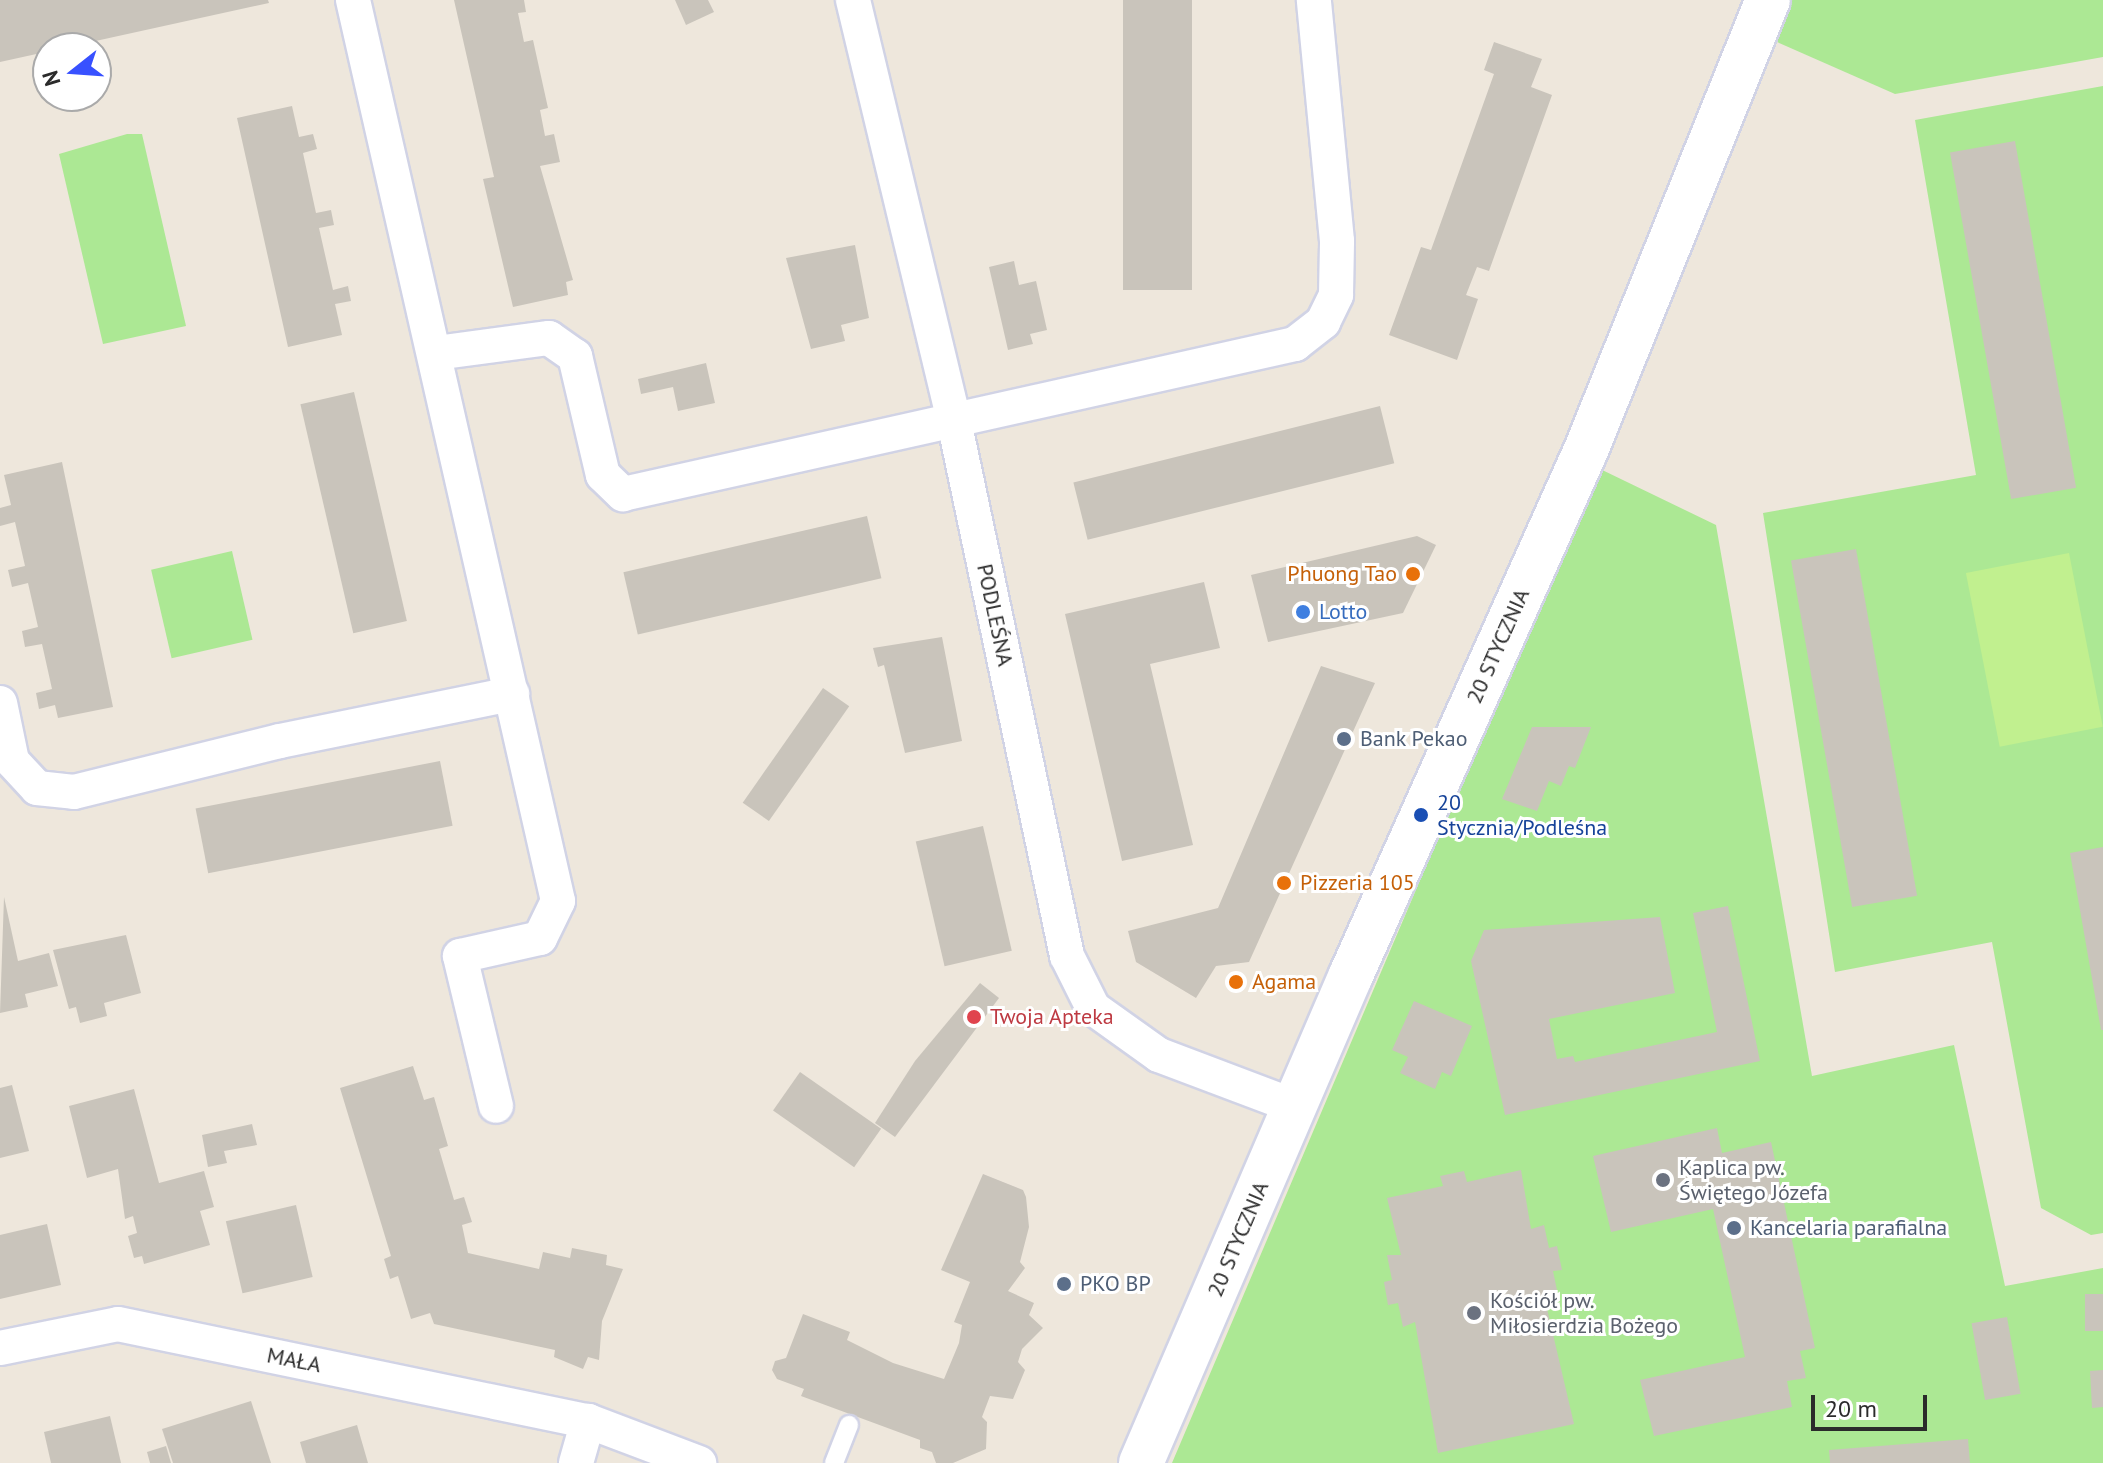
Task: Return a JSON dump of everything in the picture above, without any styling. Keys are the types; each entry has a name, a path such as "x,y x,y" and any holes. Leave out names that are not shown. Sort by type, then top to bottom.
{"street":[{"path":"353,0 436,353 558,901 540,938 460,956 496,1106"},
{"name":"PODLEŚNA","path":"853,0 954,421 1067,956 1093,1008 1159,1055 1294,1106"},
{"path":"436,353 549,338 575,356 603,475 623,494 1295,344 1323,322 1336,295 1337,241 1314,0"},
{"name":"20 STYCZNIA","path":"1141,1463 1294,1106 1586,450 1768,0"},
{"path":"0,703 12,761 37,788 74,792 280,741 512,694"},
{"name":"MAŁA","path":"0,1348 118,1324 588,1421 656,1456 699,1463"},
{"path":"576,1463 588,1421"}],"lane":[{"path":"834,1463 849,1425"}],"green space":[{"path":"1786,0 2103,0 2103,57 1895,94 1777,42"},
{"path":"2103,86 2103,1233 2091,1235 2041,1208 1992,942 1835,972 1763,513 1976,475 1915,120"},
{"path":"127,134 142,134 186,326 103,344 59,154"},
{"path":"1596,467 1716,525 1812,1076 1954,1045 2005,1286 2103,1268 2103,1463 1172,1463"},
{"path":"232,551 252,640 172,658 151,570"},
{"path":"2069,553 2103,727 2000,747 1966,573"}],"building":[{"path":"0,0 268,0 269,3 112,37 112,32 32,32 32,55 0,62"},
{"path":"454,0 524,0 526,12 518,13 524,42 533,40 548,108 540,110 545,136 554,134 560,162 540,166 573,280 566,282 568,295 513,307 483,179 494,177"},
{"path":"675,0 708,0 714,12 686,25"},
{"path":"1123,0 1192,0 1192,290 1123,290"},
{"path":"1494,42 1542,59 1531,87 1552,95 1489,271 1477,267 1466,295 1478,299 1457,360 1389,335 1421,247 1431,250 1494,74 1484,70"},
{"path":"292,106 299,137 313,134 317,149 303,153 316,213 331,210 334,225 319,228 333,290 348,286 351,301 335,304 342,335 288,347 237,118"},
{"path":"2015,141 2076,488 2011,499 1950,152"},
{"path":"855,245 869,318 841,325 845,341 811,349 786,258"},
{"path":"1014,261 1019,285 1036,281 1047,330 1030,334 1033,344 1008,350 989,267"},
{"path":"706,363 715,403 678,411 673,387 641,394 638,379"},
{"path":"354,392 407,621 353,633 300,404"},
{"path":"1380,406 1394,463 1088,540 1073,482"},
{"path":"62,462 113,707 58,718 55,705 39,709 36,693 52,689 42,644 25,647 22,631 38,627 28,583 12,587 8,570 25,566 15,522 0,526 0,508 11,505 4,475"},
{"path":"867,516 881,578 638,635 623,572"},
{"path":"1417,536 1436,545 1403,613 1268,642 1251,575"},
{"path":"1856,549 1917,896 1852,907 1791,560"},
{"path":"1204,582 1220,648 1150,664 1193,845 1122,861 1065,614"},
{"path":"942,637 962,741 905,753 884,665 878,667 873,648"},
{"path":"1321,666 1375,683 1249,962 1216,966 1196,998 1136,962 1128,931 1218,908"},
{"path":"823,688 849,706 769,821 743,803"},
{"path":"1532,727 1591,727 1575,768 1569,766 1561,786 1549,781 1537,811 1502,799"},
{"path":"440,761 453,826 208,873 196,809"},
{"path":"983,826 1012,951 945,966 916,842"},
{"path":"2103,847 2103,1030 2101,1030 2070,853"},
{"path":"4,897 18,961 49,953 58,986 25,994 28,1007 0,1013"},
{"path":"1728,906 1760,1061 1505,1115 1471,961 1484,930 1660,917 1675,993 1549,1019 1557,1059 1573,1056 1575,1062 1717,1032 1693,913"},
{"path":"126,935 141,993 104,1003 107,1016 80,1023 76,1007 69,1009 53,950"},
{"path":"980,983 999,998 895,1137 875,1123 915,1061"},
{"path":"1414,1001 1472,1026 1451,1076 1442,1072 1435,1089 1400,1073 1408,1057 1392,1050"},
{"path":"413,1066 424,1100 434,1097 448,1146 439,1149 454,1200 464,1197 472,1222 462,1225 468,1253 539,1269 543,1252 570,1258 572,1248 607,1255 606,1265 623,1269 602,1321 599,1360 588,1357 583,1369 554,1357 555,1350 434,1324 430,1313 411,1319 398,1276 390,1279 384,1259 391,1256 340,1088"},
{"path":"800,1072 881,1129 854,1167 773,1111"},
{"path":"12,1085 29,1151 0,1158 0,1088"},
{"path":"134,1089 159,1183 204,1171 214,1207 200,1211 210,1245 144,1264 142,1256 134,1258 128,1236 137,1233 133,1216 125,1219 118,1169 87,1178 69,1106"},
{"path":"252,1124 257,1145 224,1151 227,1163 208,1167 202,1135"},
{"path":"1717,1128 1722,1153 1771,1142 1815,1348 1800,1351 1806,1378 1787,1381 1792,1407 1654,1436 1640,1380 1745,1357 1713,1209 1611,1232 1593,1156"},
{"name":"Kościół pw. Miłosierdzia Bożego","path":"1521,1170 1531,1229 1544,1225 1549,1248 1557,1246 1562,1270 1553,1271 1558,1295 1544,1296 1574,1424 1438,1453 1415,1322 1403,1327 1398,1303 1388,1305 1384,1282 1392,1280 1387,1255 1401,1255 1387,1198 1443,1186 1440,1176 1464,1171 1467,1182"},
{"path":"983,1174 1023,1190 1026,1197 1029,1227 1020,1262 1025,1268 1008,1291 1034,1303 1029,1315 1043,1328 1022,1349 1018,1362 1025,1370 1013,1399 990,1396 982,1417 987,1422 986,1449 953,1463 936,1463 932,1452 920,1448 920,1440 801,1396 804,1389 777,1379 772,1370 775,1361 786,1358 803,1314 850,1332 847,1340 893,1363 944,1379 959,1343 962,1325 954,1322 970,1282 941,1270"},
{"path":"296,1205 313,1277 242,1293 226,1221"},
{"path":"47,1224 61,1285 0,1299 0,1235"},
{"path":"2085,1294 2103,1294 2103,1331 2085,1331"},
{"path":"2007,1317 2021,1394 1985,1400 1972,1323"},
{"path":"2103,1370 2103,1407 2092,1408 2090,1371"},
{"path":"251,1401 271,1463 173,1463 162,1429"},
{"path":"110,1416 121,1463 51,1463 44,1432"},
{"path":"357,1425 368,1463 306,1463 300,1442"},
{"path":"1968,1439 1970,1463 1830,1463 1829,1450"},
{"path":"166,1446 171,1463 150,1463 147,1452"}],"place":[{"name":"Phuong Tao","path":"1413,574"},
{"name":"Lotto","path":"1303,612"},
{"name":"Bank Pekao","path":"1344,739"},
{"name":"20 Stycznia/Podleśna","path":"1421,815"},
{"name":"Pizzeria 105","path":"1284,883"},
{"name":"Agama","path":"1236,982"},
{"name":"Twoja Apteka","path":"974,1017"},
{"name":"Kaplica pw. Świętego Józefa","path":"1663,1180"},
{"name":"Kancelaria parafialna","path":"1734,1228"},
{"name":"PKO BP","path":"1064,1284"},
{"name":"Kościół pw. Miłosierdzia Bożego","path":"1474,1313"}]}
